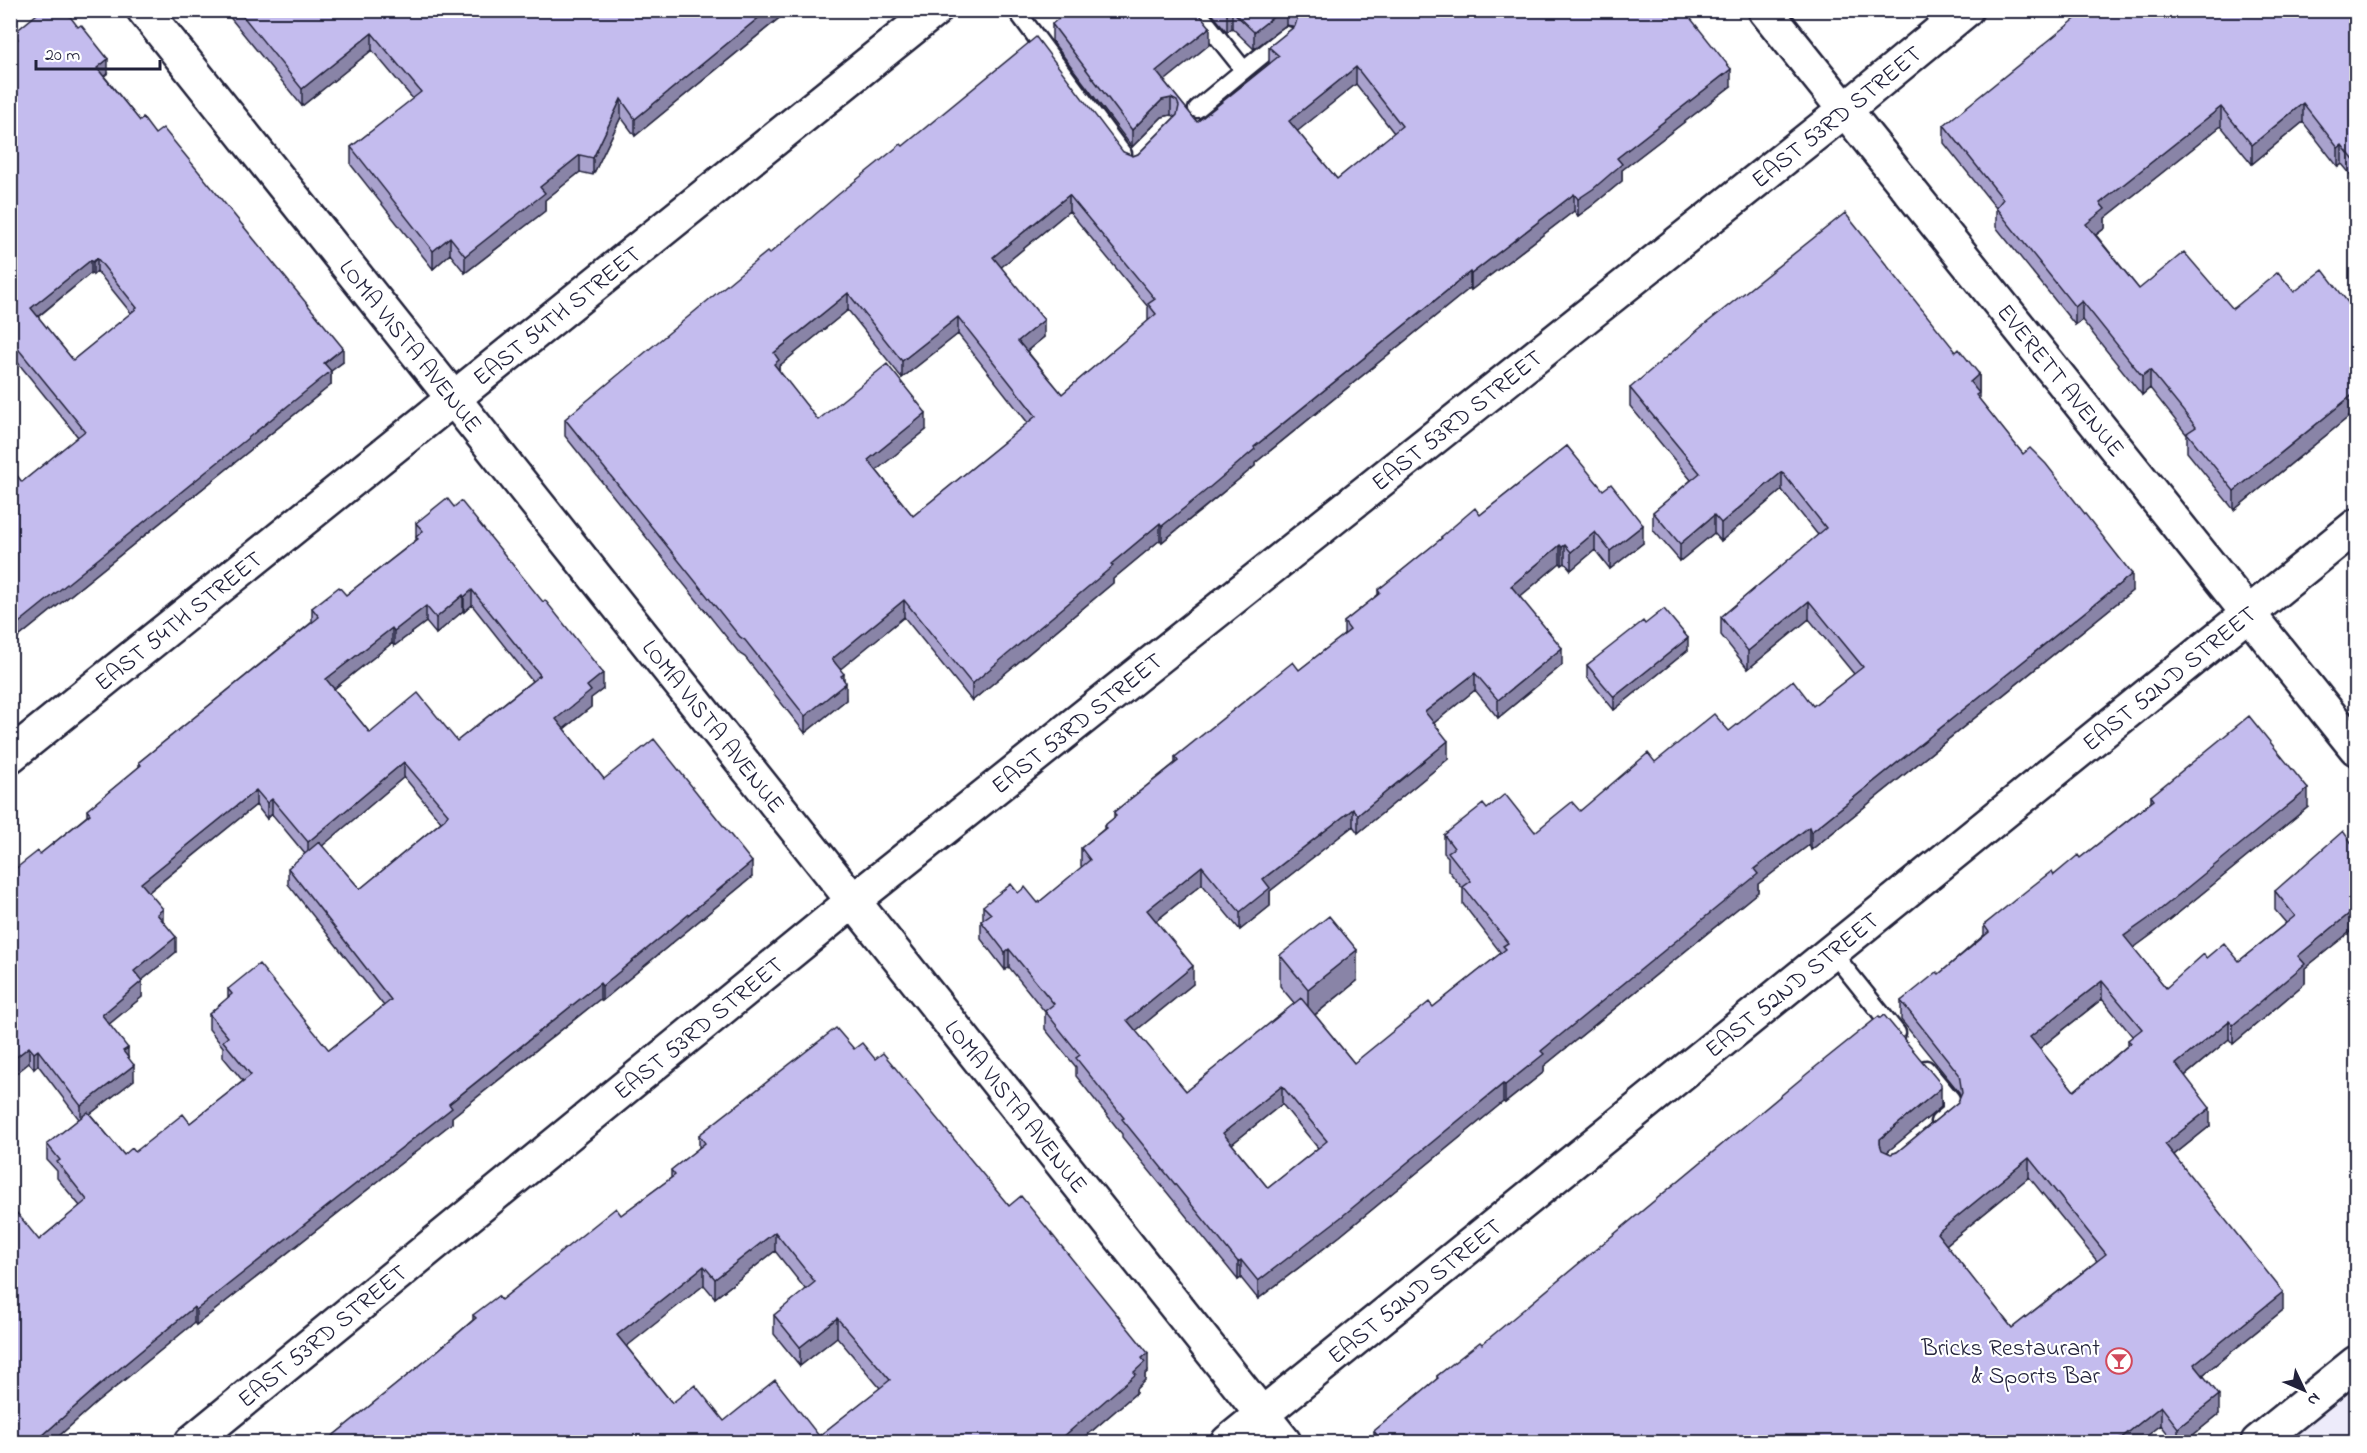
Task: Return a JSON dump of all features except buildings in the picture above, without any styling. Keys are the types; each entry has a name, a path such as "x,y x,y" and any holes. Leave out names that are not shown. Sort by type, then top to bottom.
{"street":[{"name":"LOMA VISTA AVENUE","path":"144,10 1284,1443"},
{"name":"EAST 54TH STREET","path":"10,756 935,10"},
{"name":"EVERETT AVENUE","path":"1765,10 2356,748"},
{"name":"EAST 53RD STREET","path":"192,1443 853,901 1845,110 1966,10"},
{"name":"EAST 52ND STREET","path":"1228,1443 2356,526"},
{"path":"2258,1443 2356,1363"}],"lane":[{"path":"1016,10 1131,163 1138,156"},
{"path":"1196,10 1244,70"},
{"path":"1197,109 1288,35"},
{"path":"1832,952 1951,1099 1951,1112 1925,1133"}],"shaded area":[{"path":"2356,1353 2356,1442 2246,1442"}],"place":[{"name":"Bricks Restaurant & Sports Bar","path":"2119,1361"}]}
